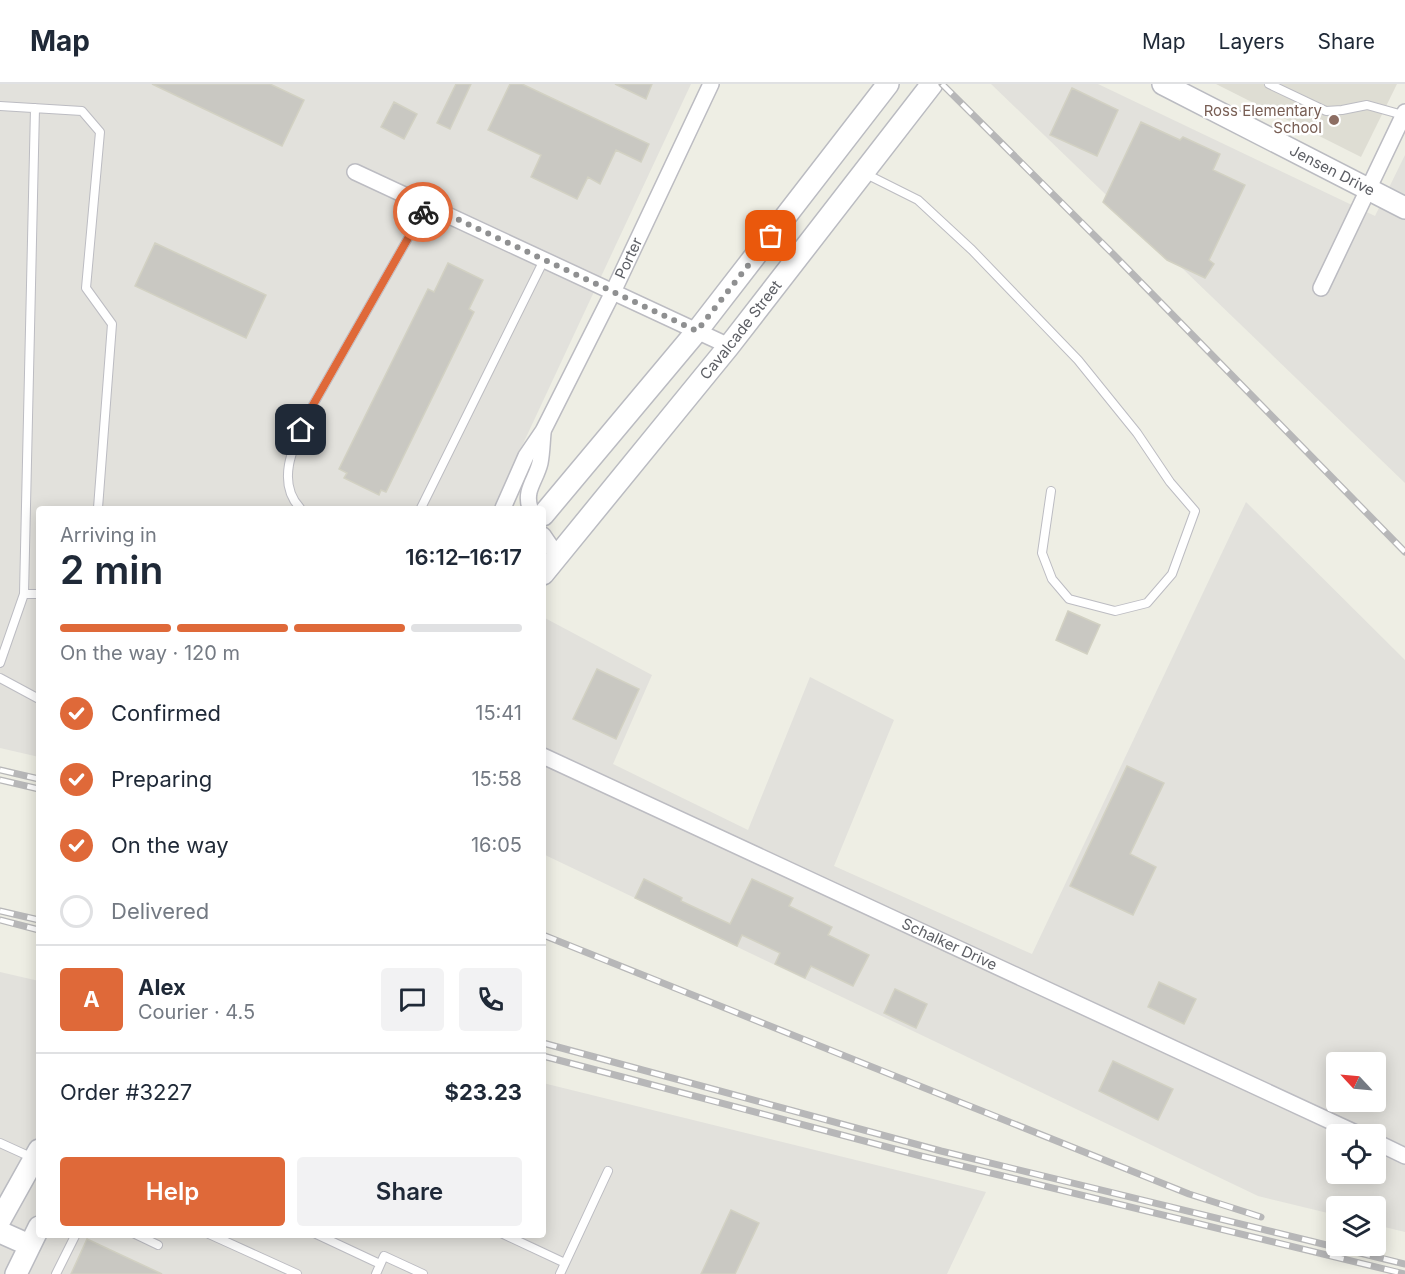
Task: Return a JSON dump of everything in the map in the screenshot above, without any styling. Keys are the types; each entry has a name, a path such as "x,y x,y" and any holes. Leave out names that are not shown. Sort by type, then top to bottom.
{"main road":[{"path":"546,511 697,331 888,84"},
{"name":"Cavalcade Street","path":"546,571 729,346 932,84"},
{"name":"Jensen Drive","path":"1163,84 1405,208"},
{"path":"0,1220 36,1154"},
{"path":"0,1232 34,1236 16,1274"}],"street":[{"name":"Porter","path":"504,506 526,456 543,431 613,292 711,84"},
{"path":"1321,288 1404,113"},
{"path":"355,172 729,346"},
{"name":"Porter","path":"529,506 529,489 540,463 543,431"},
{"path":"546,539 558,557"},
{"name":"Schalker Drive","path":"546,757 1336,1124"},
{"path":"1386,1147 1405,1156"}],"lane":[{"path":"1269,84 1326,111 1367,105 1404,113"},
{"path":"0,106 82,111 100,132 86,288 112,324 98,506"},
{"path":"0,663 24,594 35,108"},
{"path":"863,172 918,200 980,259 1078,360 1137,433 1170,482 1195,511 1172,574 1147,603 1115,611 1069,599 1052,579 1042,553 1051,491"},
{"path":"298,506 294,502 287,479 293,448 309,412 427,205"},
{"path":"422,506 544,260"},
{"path":"24,594 36,594"},
{"path":"0,678 36,697"},
{"path":"0,1143 36,1154"},
{"path":"560,1274 608,1171"},
{"path":"56,1274 74,1238"},
{"path":"143,1238 158,1245"},
{"path":"219,1238 297,1274"},
{"path":"325,1238 380,1264"},
{"path":"512,1238 565,1263"},
{"path":"376,1274 384,1256 423,1274"}],"shaded area":[{"path":"0,84 691,84 494,506 36,506 36,756 0,748"},
{"path":"991,84 1098,84 1375,216 1405,155 1405,483"},
{"name":"Ross Elementary School","path":"1216,84 1397,84 1361,157"},
{"path":"1246,502 1405,660 1405,1232 1386,1227 1386,1196 1326,1196 1326,1213 1258,1196 546,855 546,619 652,675 613,764 748,830 810,677 894,720 834,866 1032,954"},
{"path":"0,972 36,980 36,1238 546,1238 546,1084 986,1192 947,1274 0,1274"}],"building":[{"path":"152,84 270,84 304,100 282,146"},
{"path":"456,84 471,84 450,129 437,123"},
{"path":"510,84 522,84 649,144 641,162 616,150 600,184 588,177 577,199 531,177 541,155 488,130"},
{"path":"615,84 652,84 646,99"},
{"path":"1072,88 1118,110 1097,156 1050,135"},
{"path":"394,102 417,114 404,139 381,127"},
{"path":"1141,122 1180,140 1183,137 1220,154 1213,170 1245,185 1209,260 1214,264 1205,278 1167,260 1103,202"},
{"path":"155,243 266,295 246,338 135,286"},
{"path":"448,263 483,280 469,309 474,312 386,492 381,490 379,495 344,478 347,473 339,469 428,289 434,292"},
{"path":"1068,611 1100,625 1087,654 1056,640"},
{"path":"597,669 639,689 616,739 573,719"},
{"path":"1127,766 1164,783 1130,854 1156,867 1133,915 1070,886"},
{"path":"644,879 682,898 681,901 730,924 752,879 793,898 789,906 832,927 828,935 869,955 853,986 811,966 805,978 775,964 780,953 742,935 737,946 635,898"},
{"path":"1159,982 1196,999 1184,1024 1148,1007"},
{"path":"895,989 927,1004 916,1028 884,1013"},
{"path":"1113,1061 1173,1089 1158,1120 1099,1091"},
{"path":"731,1210 759,1223 735,1274 701,1274"},
{"path":"87,1239 162,1274 71,1274"}],"railway":[{"path":"942,84 1114,255 1405,552"},
{"path":"0,770 36,778"},
{"path":"0,780 36,788"},
{"path":"0,911 36,919"},
{"path":"0,920 36,929"},
{"path":"546,936 1189,1194 1261,1217"},
{"path":"546,1044 941,1151 1405,1264"},
{"path":"546,1057 921,1156 1405,1274"}],"way so far":[{"path":"423,212 427,205 697,331 771,236"}],"place":[{"name":"Ross Elementary School","path":"1334,120"}],"route":[{"path":"301,430 309,412 423,212"}]}
